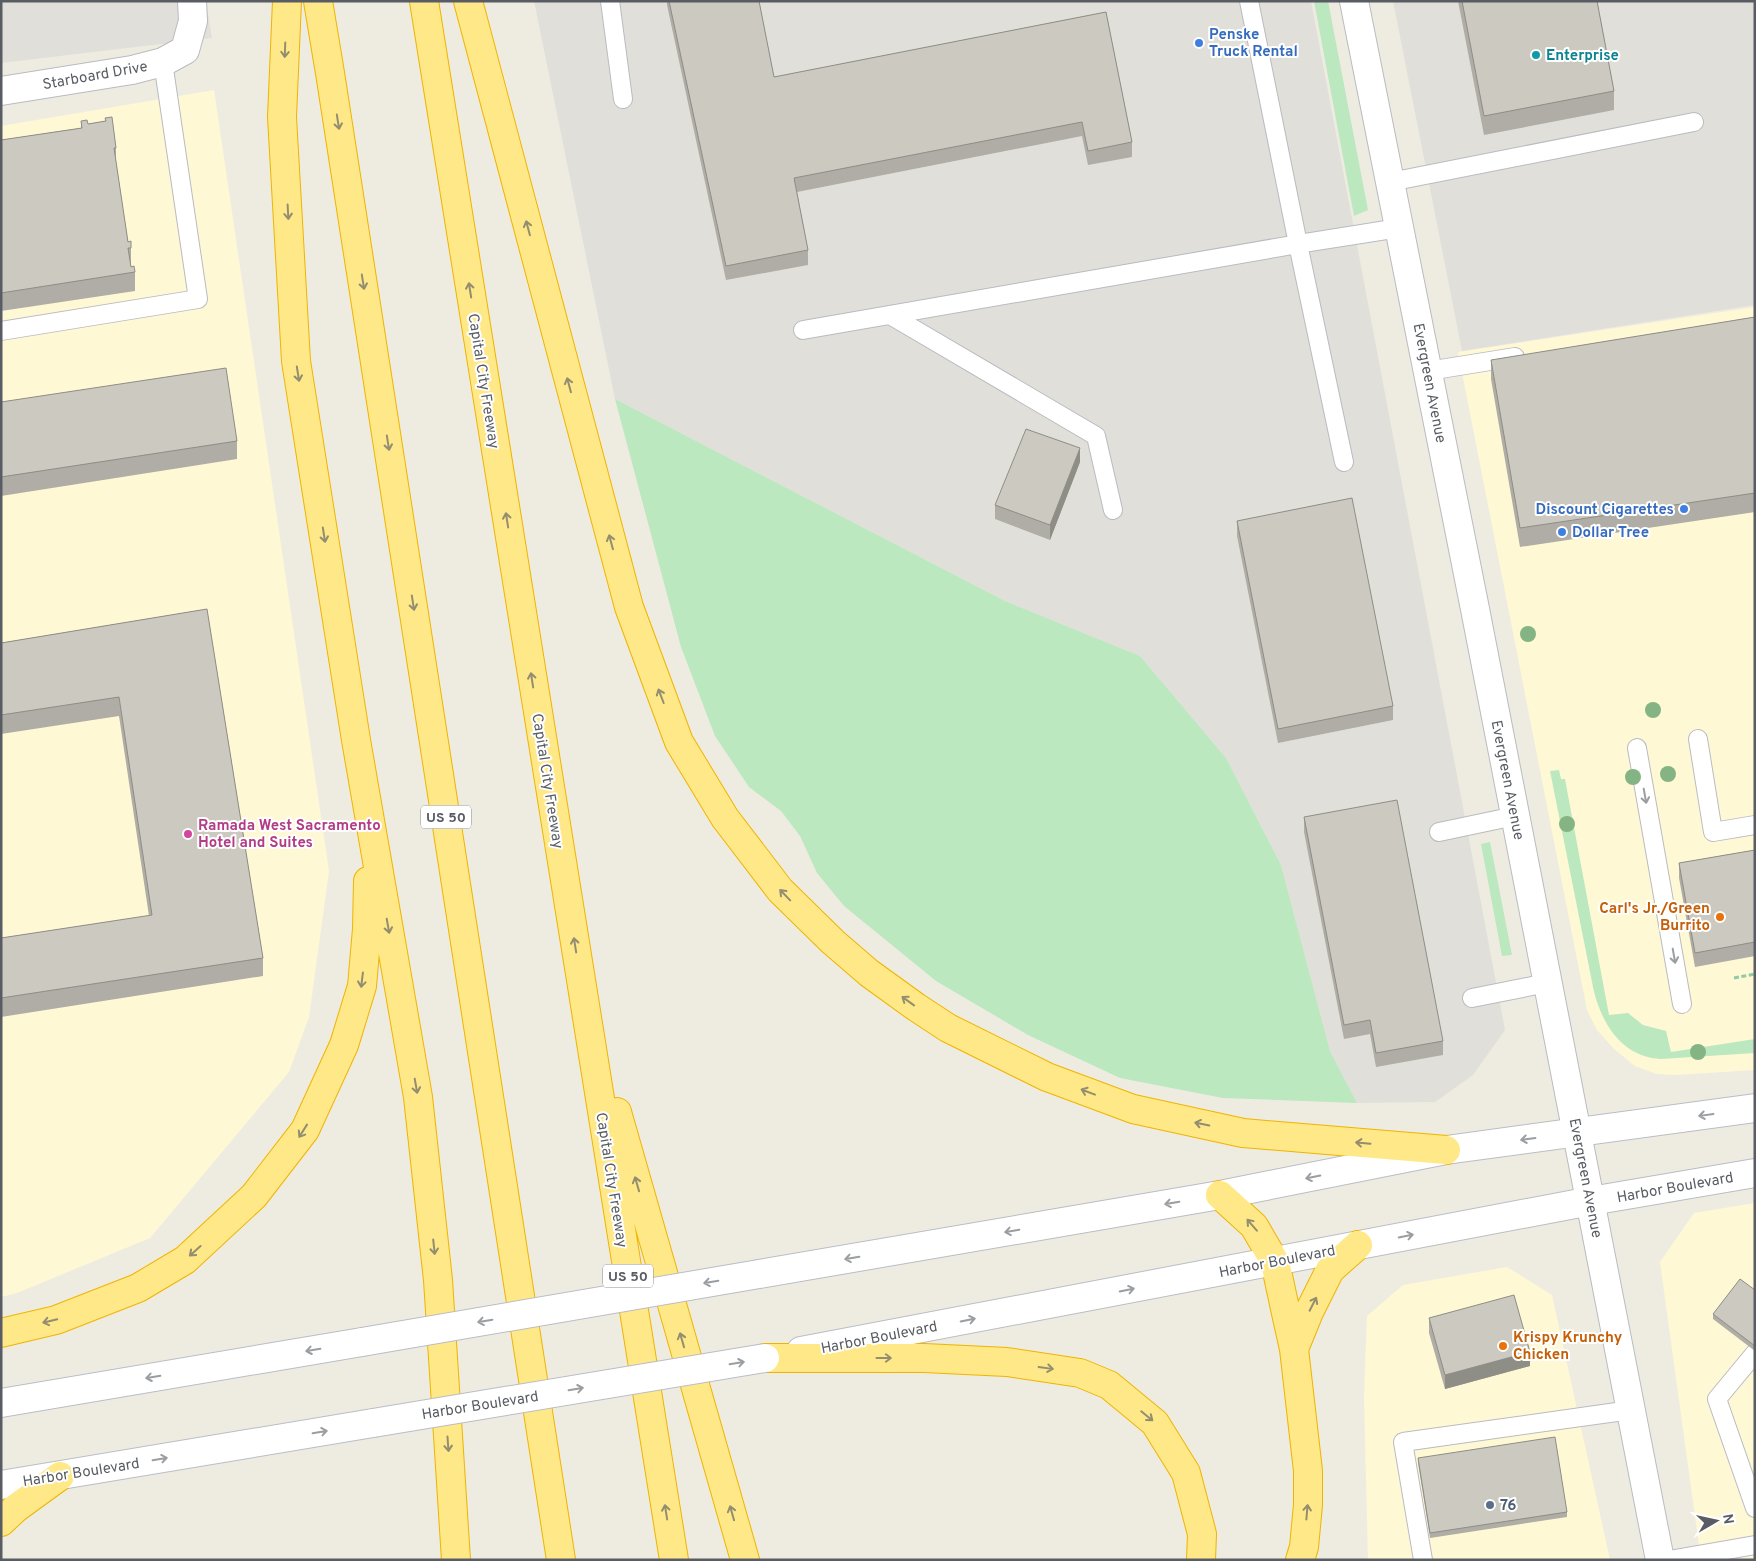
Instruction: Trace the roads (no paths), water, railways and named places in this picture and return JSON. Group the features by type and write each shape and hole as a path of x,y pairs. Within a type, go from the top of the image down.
{"highway":[{"path":"287,1 282,117 296,362 356,740 418,1097 438,1280 456,1560"},
{"name":"US 50","path":"318,1 561,1560"},
{"name":"Capital City Freeway","path":"424,1 674,1560"},
{"path":"468,1 632,616 679,742 725,818 780,890 833,942 869,973 916,1007 948,1028 1047,1077 1133,1109 1243,1133 1446,1150"},
{"path":"1,1333 56,1320 138,1288 185,1260 254,1196 305,1130 344,1045 362,986 367,929 368,868 356,740"},
{"path":"582,993 745,1560"},
{"path":"1220,1195 1254,1226 1275,1262 1294,1349 1308,1471 1308,1505 1304,1547 1300,1560"},
{"path":"1294,1349 1309,1312 1330,1270 1358,1245"},
{"path":"765,1358 924,1358 1007,1362 1080,1373 1109,1385 1155,1423 1186,1473 1202,1534 1201,1560"},
{"path":"1,1522 16,1508 60,1476"}],"main road":[{"path":"174,56 193,21 192,1"},
{"name":"Evergreen Avenue","path":"1354,1 1660,1560"},
{"name":"Starboard Drive","path":"1,90 132,70 174,56"},
{"path":"1,1402 1220,1195 1446,1150 1755,1108"},
{"name":"Harbor Boulevard","path":"1,1485 765,1358 1590,1201 1755,1173"}],"lane":[{"path":"610,1 623,99"},
{"path":"1249,1 1344,462"},
{"path":"1,331 198,299 174,56"},
{"path":"1390,182 1694,122"},
{"path":"803,330 1399,228"},
{"path":"890,315 1096,436 1113,510"},
{"path":"1428,371 1534,354"},
{"path":"1698,739 1713,832 1755,825"},
{"path":"1636,748 1682,1004"},
{"path":"1439,832 1515,816"},
{"path":"1472,998 1547,983"},
{"path":"1755,1354 1717,1399 1755,1508"},
{"path":"1423,1560 1403,1442 1631,1410"},
{"path":"1669,1560 1755,1545"}],"place":[{"name":"Penske Truck Rental","path":"1199,43"},
{"name":"Enterprise","path":"1536,55"},
{"name":"Discount Cigarettes","path":"1684,509"},
{"name":"Dollar Tree","path":"1562,532"},
{"name":"Ramada West Sacramento Hotel and Suites","path":"188,834"},
{"name":"Carl's Jr./Green Burrito","path":"1720,917"},
{"name":"Krispy Krunchy Chicken","path":"1503,1346"},
{"name":"76","path":"1490,1505"}]}
